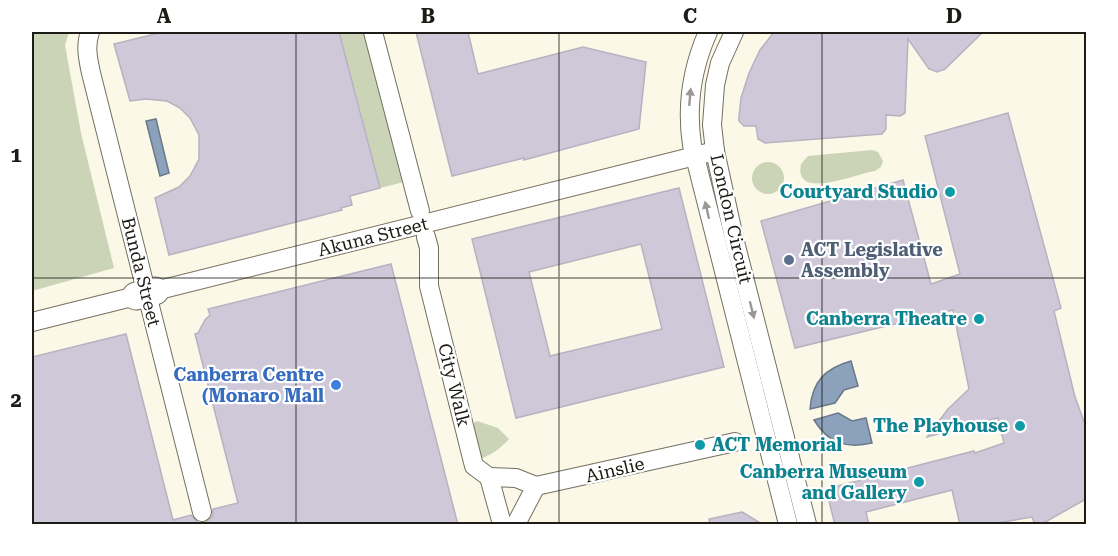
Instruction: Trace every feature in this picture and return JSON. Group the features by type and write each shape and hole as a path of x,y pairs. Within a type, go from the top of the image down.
{"street":[{"name":"Bunda Street","path":"90,32 87,41 87,57 202,512"},
{"path":"373,32 420,211"},
{"name":"London Circuit","path":"708,32 695,65 689,126 694,156 788,525"},
{"name":"London Circuit","path":"734,32 720,63 715,85 712,125 715,151 734,238 807,525"},
{"name":"Akuna Street","path":"32,322 715,151"},
{"name":"City Walk","path":"426,237 429,248 429,286 474,466 489,477 502,525"},
{"path":"754,388 776,406"},
{"name":"Ainslie","path":"536,486 735,442"},
{"path":"775,478 786,446"},
{"path":"489,477 516,478 536,486 516,525"}],"green space":[{"path":"32,32 69,32 65,45 81,133 114,268 32,291"},
{"path":"307,32 364,32 404,182 380,188 354,86 323,94"},
{"path":"872,150 878,152 883,161 881,167 875,171 842,180 816,183 807,181 801,175 801,164 808,156"},
{"path":"768,162 779,167 784,178 779,189 768,194 757,189 752,178 757,167"},
{"path":"477,421 498,428 509,439 494,452 476,460 471,435 474,423"}],"water":[{"path":"156,119 169,173 160,176 146,121"},
{"path":"851,361 858,386 844,390 835,403 810,409 817,383 822,377 834,368"},
{"path":"838,413 852,421 866,418 872,443 854,445 838,442 825,434 814,420"}],"building":[{"path":"163,32 339,32 380,188 350,196 352,205 341,208 342,210 169,255 155,198 179,187 190,176 199,159 199,135 190,118 180,108 167,101 146,99 130,101 114,44"},
{"path":"416,32 468,32 478,74 583,47 646,62 639,129 524,160 524,158 452,176"},
{"path":"774,32 983,32 945,69 937,72 929,69 908,39 905,113 900,116 886,115 886,129 882,134 765,143 758,139 756,126 744,126 739,121 739,116 741,98 749,73 760,50"},
{"path":"1008,113 1061,308 1054,311 1075,397 1086,427 1086,499 1040,525 1035,525 1032,517 986,525 960,525 952,490 866,512 869,525 835,525 826,489 974,451 975,453 1004,443 998,418 927,437 948,409 969,389 953,310 795,348 761,221 903,180 931,284 960,274 925,136"},
{"path":"679,188 724,367 516,418 472,239","holes":["641,244 662,329 550,356 529,272"]},
{"name":"Canberra Centre (Monaro Mall","path":"391,264 458,525 32,525 32,357 126,334 173,520 191,515 198,523 205,523 213,516 213,509 238,503 195,334 210,315 208,309"},
{"path":"742,512 764,525 710,525 709,519"}],"place":[{"name":"Courtyard Studio","path":"950,192"},
{"name":"ACT Legislative Assembly","path":"789,260"},
{"name":"Canberra Theatre","path":"979,319"},
{"name":"Canberra Centre (Monaro Mall","path":"336,385"},
{"name":"The Playhouse","path":"1020,426"},
{"name":"ACT Memorial","path":"700,445"},
{"name":"Canberra Museum and Gallery","path":"919,482"}]}
